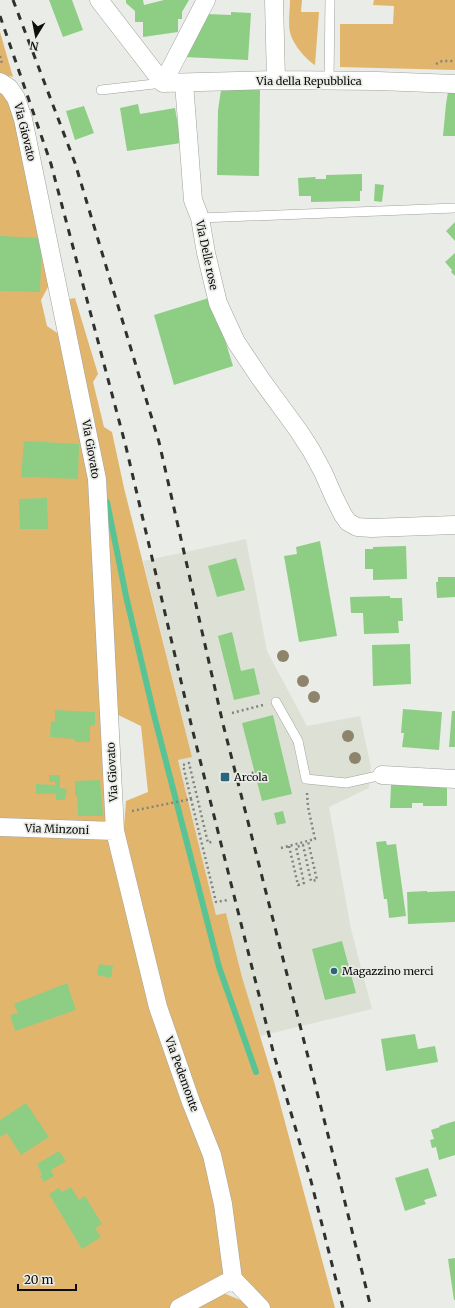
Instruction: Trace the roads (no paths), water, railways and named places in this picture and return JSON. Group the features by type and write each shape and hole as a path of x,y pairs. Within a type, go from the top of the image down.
{"street":[{"path":"99,0 163,83 206,0"},
{"path":"274,0 276,80"},
{"name":"Via della Repubblica","path":"163,83 276,80 455,84"},
{"name":"Via Giovato","path":"0,82 9,88 16,98 23,119 97,479 115,831"},
{"name":"Via Delle rose","path":"184,83 194,200 200,218 206,253 218,303 236,342 298,430 320,467 348,522 357,527 371,528 455,524"},
{"path":"382,775 455,779"},
{"name":"Via Minzoni","path":"0,827 115,831"},
{"name":"Via Pedemonte","path":"115,831 158,1007 191,1102 212,1155 223,1204 233,1279"},
{"path":"179,1308 233,1279 261,1308"}],"lane":[{"path":"329,81 330,0"},
{"path":"101,90 163,83"},
{"path":"200,218 455,208"},
{"path":"276,702 298,741 306,779 346,783 382,775"}],"waterway":[{"path":"107,502 126,596 154,715 219,967 256,1072"}],"railway":[{"path":"13,0 75,163 159,442 223,724 371,1308"},
{"path":"0,16 51,164 126,447 192,728 274,1055 311,1181 343,1308"}],"place":[{"name":"Arcola","path":"225,777"},
{"name":"Magazzino merci","path":"334,971"}]}
